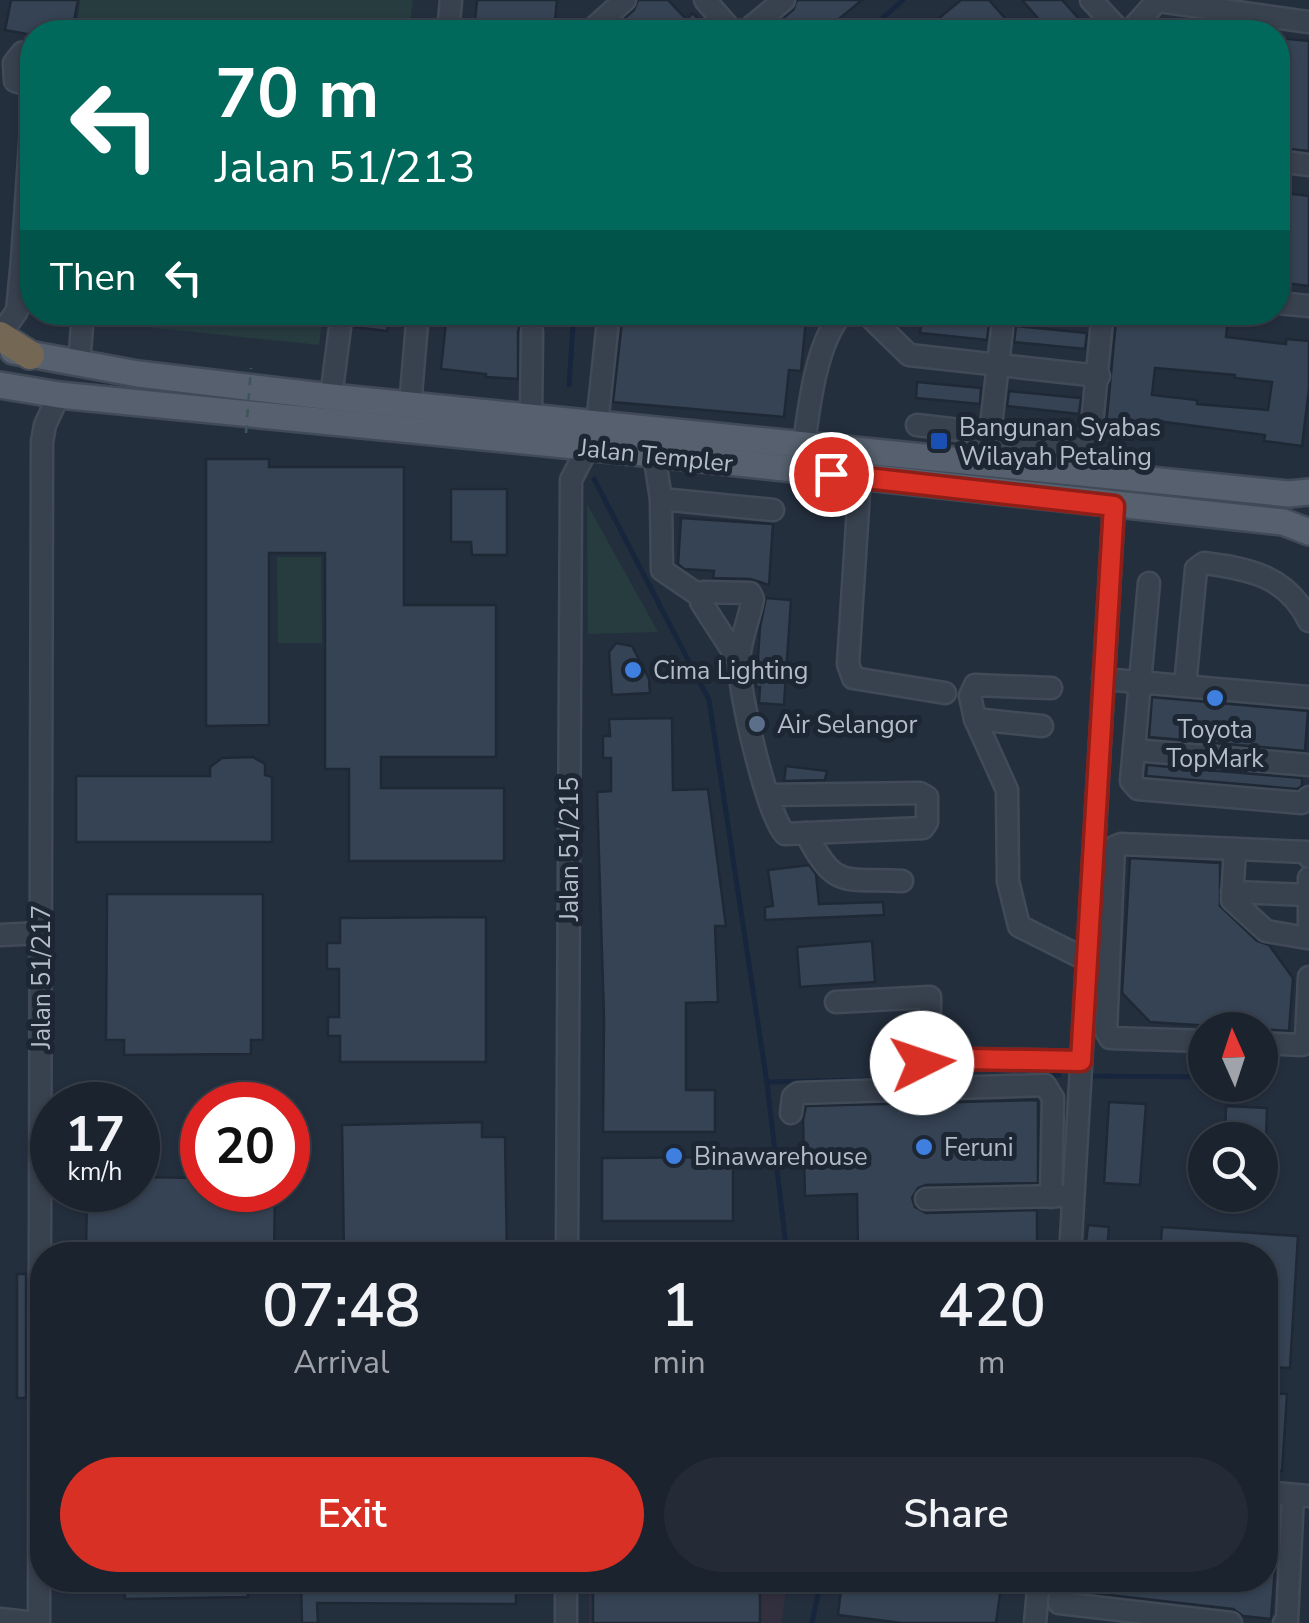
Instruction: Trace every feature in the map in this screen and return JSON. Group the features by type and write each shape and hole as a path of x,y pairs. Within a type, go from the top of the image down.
{"highway":[{"path":"0,335 30,354"}],"main road":[{"name":"Jalan Templer","path":"0,348 79,365 330,397 409,417 530,417 654,454 803,458 860,477 1282,522 1309,532"},
{"name":"Jalan Templer","path":"0,386 59,396 409,417 803,458 1289,494 1309,492"}],"street":[{"path":"603,20 625,0"},
{"path":"705,0 722,20"},
{"path":"760,20 784,0"},
{"path":"1092,0 1110,20"},
{"path":"1140,20 1158,0 1309,22"},
{"path":"20,56 14,63 16,81 20,82"},
{"path":"0,335 18,311 20,300"},
{"path":"79,365 82,325"},
{"path":"330,397 340,325"},
{"path":"409,417 417,325"},
{"name":"Jalan 51/215","path":"568,1242 571,480 592,436 608,325"},
{"path":"803,458 828,325"},
{"path":"878,325 909,355 1099,376"},
{"path":"990,434 1002,325"},
{"path":"918,425 1079,444 1092,434 1102,325"},
{"path":"530,417 532,332"},
{"name":"Jalan 51/217","path":"40,1242 42,442 44,425 59,396"},
{"path":"654,454 661,498 662,570 700,596 739,660"},
{"path":"860,477 848,664 853,678 945,693"},
{"path":"661,498 773,510"},
{"path":"1071,1242 1114,506"},
{"path":"1185,686 1196,569 1204,563 1246,568 1293,593 1309,620"},
{"path":"1149,583 1131,781 1138,789 1302,803 1309,797"},
{"path":"700,596 708,590 750,592 753,599 739,660 746,710 768,795 776,825 785,834 923,828 927,822 927,797 920,793 768,795"},
{"path":"1104,679 1309,697"},
{"path":"1051,688 975,685 970,696 976,719 1008,790 1008,881 1020,926 1087,960"},
{"path":"976,719 1042,726"},
{"path":"1134,750 1309,765"},
{"path":"806,834 822,866 838,878 902,881"},
{"path":"1188,1040 1110,1038 1106,1031 1114,848 1121,844 1306,852 1309,857"},
{"path":"1235,849 1232,900 1266,931 1308,938 1309,878"},
{"path":"1232,892 1308,894"},
{"path":"0,935 41,934"},
{"path":"1278,1044 1302,1045 1306,1038 1309,977"},
{"path":"836,1002 930,997 930,1042 966,1059"},
{"path":"922,1063 966,1059 1081,1061"},
{"path":"953,1088 966,1059"},
{"path":"791,1112 792,1097 798,1093 1045,1086 1053,1098 1051,1197"},
{"path":"1052,1123 1078,1124"},
{"path":"926,1199 1074,1196"},
{"path":"1284,1623 1288,1621 1301,1496"},
{"name":"Jalan 51/217","path":"38,1592 38,1623"},
{"path":"566,1592 566,1623"},
{"path":"1034,1623 1038,1592"},
{"path":"1060,1592 1059,1603 1231,1623"},
{"path":"0,1619 38,1623"}],"path":[{"path":"246,432 251,368"}],"shaded area":[{"path":"589,1592 786,1592 781,1623 589,1623"}],"green space":[{"path":"80,0 413,0 410,20 78,20"},
{"path":"127,325 322,325 319,345"},
{"path":"587,504 658,632 588,634"},
{"path":"277,557 321,557 322,643 278,643"}],"building":[{"path":"11,0 78,0 74,20 20,20 20,33 5,30"},
{"path":"477,0 557,0 555,20 475,20"},
{"path":"638,0 668,0 687,20 623,20"},
{"path":"797,0 862,0 838,20 781,20 793,10"},
{"path":"961,0 989,0 1006,20 937,20"},
{"path":"1022,0 1062,0 1080,20 1040,20"},
{"path":"1290,39 1309,41 1309,151 1290,149"},
{"path":"1290,194 1309,196 1309,286 1290,284"},
{"path":"354,325 388,325 387,331"},
{"path":"446,325 520,325 518,379 441,369"},
{"path":"622,325 805,325 801,371 789,370 784,417 613,402"},
{"path":"921,325 989,325 987,340 920,333"},
{"path":"1116,325 1227,325 1226,337 1286,344 1286,339 1309,341 1309,389 1302,446 1264,441 1265,435 1149,420 1148,431 1106,427","holes":["1155,368 1272,382 1268,410 1197,404 1197,400 1152,395"]},
{"path":"1016,326 1087,333 1085,349 1014,342"},
{"path":"917,382 981,388 980,404 916,398"},
{"path":"1009,391 1081,398 1079,414 1007,406"},
{"path":"206,459 269,459 269,467 404,467 404,605 496,605 496,757 381,757 381,788 504,788 504,861 349,861 349,769 325,769 325,553 269,553 269,725 206,726"},
{"path":"451,489 507,489 507,555 472,555 471,542 451,542"},
{"path":"681,518 773,524 769,585 750,579 713,578 714,571 684,569 678,564"},
{"path":"766,598 791,600 784,705 759,703 760,687 756,687"},
{"path":"616,643 632,646 649,679 650,693 612,695 609,652"},
{"path":"1152,697 1308,711 1305,751 1149,737"},
{"path":"672,718 673,790 708,789 726,926 715,926 718,1002 686,1003 686,1090 715,1090 715,1132 603,1132 604,1018 597,792 611,791 611,758 603,758 603,736 610,736 609,719"},
{"path":"253,757 265,764 265,775 272,777 272,842 76,842 76,776 210,776 210,767 222,758"},
{"path":"1147,765 1302,778 1302,786 1297,789 1146,776"},
{"path":"786,766 827,771 825,780 784,781"},
{"path":"1130,858 1220,863 1220,906 1257,941 1269,945 1293,978 1289,1031 1278,1030 1278,1012 1188,1012 1188,1024 1150,1022 1122,993"},
{"path":"809,865 816,874 819,904 883,902 884,915 765,920 765,907 773,906 768,870"},
{"path":"107,894 263,894 263,1040 251,1040 251,1054 124,1055 124,1040 106,1040"},
{"path":"486,917 486,1062 340,1062 340,1036 328,1036 328,1017 339,1017 339,969 327,969 327,943 340,943 340,918"},
{"path":"872,941 875,982 800,987 797,947"},
{"path":"910,1045 910,1071 873,1072 872,1046"},
{"name":"Feruni","path":"1038,1100 1038,1183 926,1185 918,1188 912,1198 915,1207 926,1213 1037,1210 1037,1242 858,1242 857,1194 805,1196 806,1106"},
{"path":"1109,1102 1146,1104 1140,1185 1104,1183"},
{"path":"1226,1106 1267,1108 1267,1122 1226,1122"},
{"path":"482,1122 482,1137 505,1137 507,1242 344,1242 342,1125"},
{"path":"733,1157 733,1221 602,1221 602,1158"},
{"path":"160,1177 180,1178 180,1212 275,1212 274,1242 86,1242 87,1212 160,1212"},
{"path":"1088,1225 1109,1227 1108,1242 1086,1242"},
{"path":"1162,1227 1298,1236 1290,1368 1278,1367 1278,1242 1161,1242"},
{"path":"17,1274 26,1274 26,1398 17,1398"},
{"path":"1278,1394 1287,1394 1282,1471 1278,1471"},
{"path":"125,1592 248,1592 248,1597 125,1599"},
{"path":"301,1592 516,1592 516,1604 317,1603 318,1623 302,1623"},
{"path":"593,1592 760,1592 760,1623 593,1623"},
{"path":"841,1592 1000,1592 996,1623 902,1623 838,1615"},
{"path":"1083,1592 1273,1592 1271,1619 1243,1616 1233,1609"}],"waterway":[{"path":"880,20 903,0"},
{"path":"569,385 573,325"},
{"path":"594,479 709,700 767,1083 785,1242"},
{"path":"1042,1076 1059,1075"},
{"path":"1088,1076 1188,1077"},
{"path":"767,1082 916,1079"},
{"path":"812,1623 818,1592"}],"place":[{"name":"Bangunan Syabas Wilayah Petaling","path":"939,441"},
{"name":"Cima Lighting","path":"633,670"},
{"name":"Toyota TopMark","path":"1215,698"},
{"name":"Air Selangor","path":"757,724"},
{"name":"Feruni","path":"924,1147"},
{"name":"Binawarehouse","path":"674,1156"}],"route":[{"path":"831,474 1114,506 1081,1061 966,1059 922,1063"}]}
